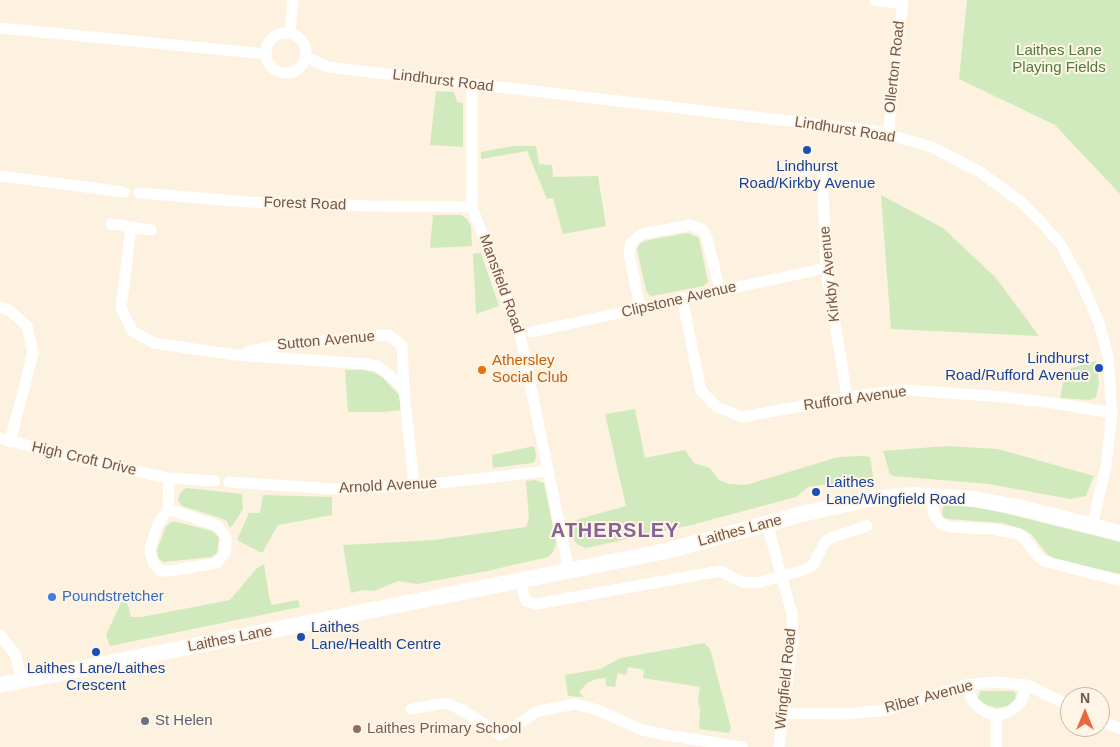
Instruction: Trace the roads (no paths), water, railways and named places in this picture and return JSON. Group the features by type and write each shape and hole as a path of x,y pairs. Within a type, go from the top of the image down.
{"main road":[{"name":"Laithes Lane","path":"0,685 666,551 806,513 870,499 933,495 990,501 1120,533"}],"street":[{"path":"290,33 293,0"},
{"path":"875,0 902,2"},
{"name":"Ollerton Road","path":"888,135 902,2"},
{"path":"0,28 266,54"},
{"path":"290,33 296,35 303,42 306,49 306,57 303,63 292,72 284,73 272,67 266,54 267,47 272,38 278,34 290,33"},
{"name":"Lindhurst Road","path":"306,57 328,67 875,131 932,147 980,172 1021,202 1061,245 1082,284 1098,323 1108,358 1112,413 1106,466 1092,526"},
{"name":"Mansfield Road","path":"472,84 472,207 520,335 569,571"},
{"name":"Kirkby Avenue","path":"803,170 822,168 826,268 847,397"},
{"path":"0,176 124,192"},
{"name":"Forest Road","path":"139,193 249,202 472,207"},
{"path":"111,224 151,230"},
{"path":"640,308 629,253 631,243 642,234 690,225 702,229 707,238 720,290"},
{"name":"Sutton Avenue","path":"131,227 121,308 132,330 154,343 235,355 377,366 404,389"},
{"name":"Clipstone Avenue","path":"532,332 826,268"},
{"name":"Rufford Avenue","path":"682,298 701,391 717,407 742,418 847,397 906,390 1032,400 1112,413"},
{"path":"0,307 8,310 27,326 34,353 5,440"},
{"name":"Sutton Avenue","path":"235,355 273,346 388,335 402,345 404,389 414,486"},
{"name":"High Croft Drive","path":"5,440 83,460 169,478 215,481"},
{"name":"Arnold Avenue","path":"229,482 336,489 414,486 547,471"},
{"path":"168,509 218,526 226,538 225,552 217,563 170,571 161,571 153,564 150,549 158,524 168,509 169,478"},
{"path":"933,495 934,512 942,525 991,529 1018,534 1023,537 1044,561 1120,581"},
{"name":"Wingfield Road","path":"767,524 792,614 793,638 779,747"},
{"path":"519,580 526,601 530,604 720,571 748,583 804,570 813,565 825,542 830,538 867,526"},
{"path":"0,635 16,654 22,681"},
{"name":"Riber Avenue","path":"784,713 844,714 888,710 965,685 996,682 1027,685 1060,701"},
{"path":"965,685 974,702 984,711 996,716 1008,712 1021,702 1027,685"},
{"path":"411,709 446,703 477,719 501,735 538,711 575,704 598,710 642,730 742,747"},
{"path":"996,716 996,747"},
{"path":"663,747 666,735"}],"place":[{"name":"Lindhurst Road/Kirkby Avenue","path":"807,150"},
{"name":"Lindhurst Road/Rufford Avenue","path":"1099,368"},
{"name":"Athersley Social Club","path":"482,370"},
{"name":"Laithes Lane/Wingfield Road","path":"816,492"},
{"name":"Poundstretcher","path":"52,597"},
{"name":"Laithes Lane/Health Centre","path":"301,637"},
{"name":"Laithes Lane/Laithes Crescent","path":"96,652"},
{"name":"St Helen","path":"145,721"},
{"name":"Laithes Primary School","path":"357,729"}],"district":[{"name":"ATHERSLEY","path":"615,531"}],"park label":[{"name":"Laithes Lane Playing Fields","path":"1059,60"}]}
